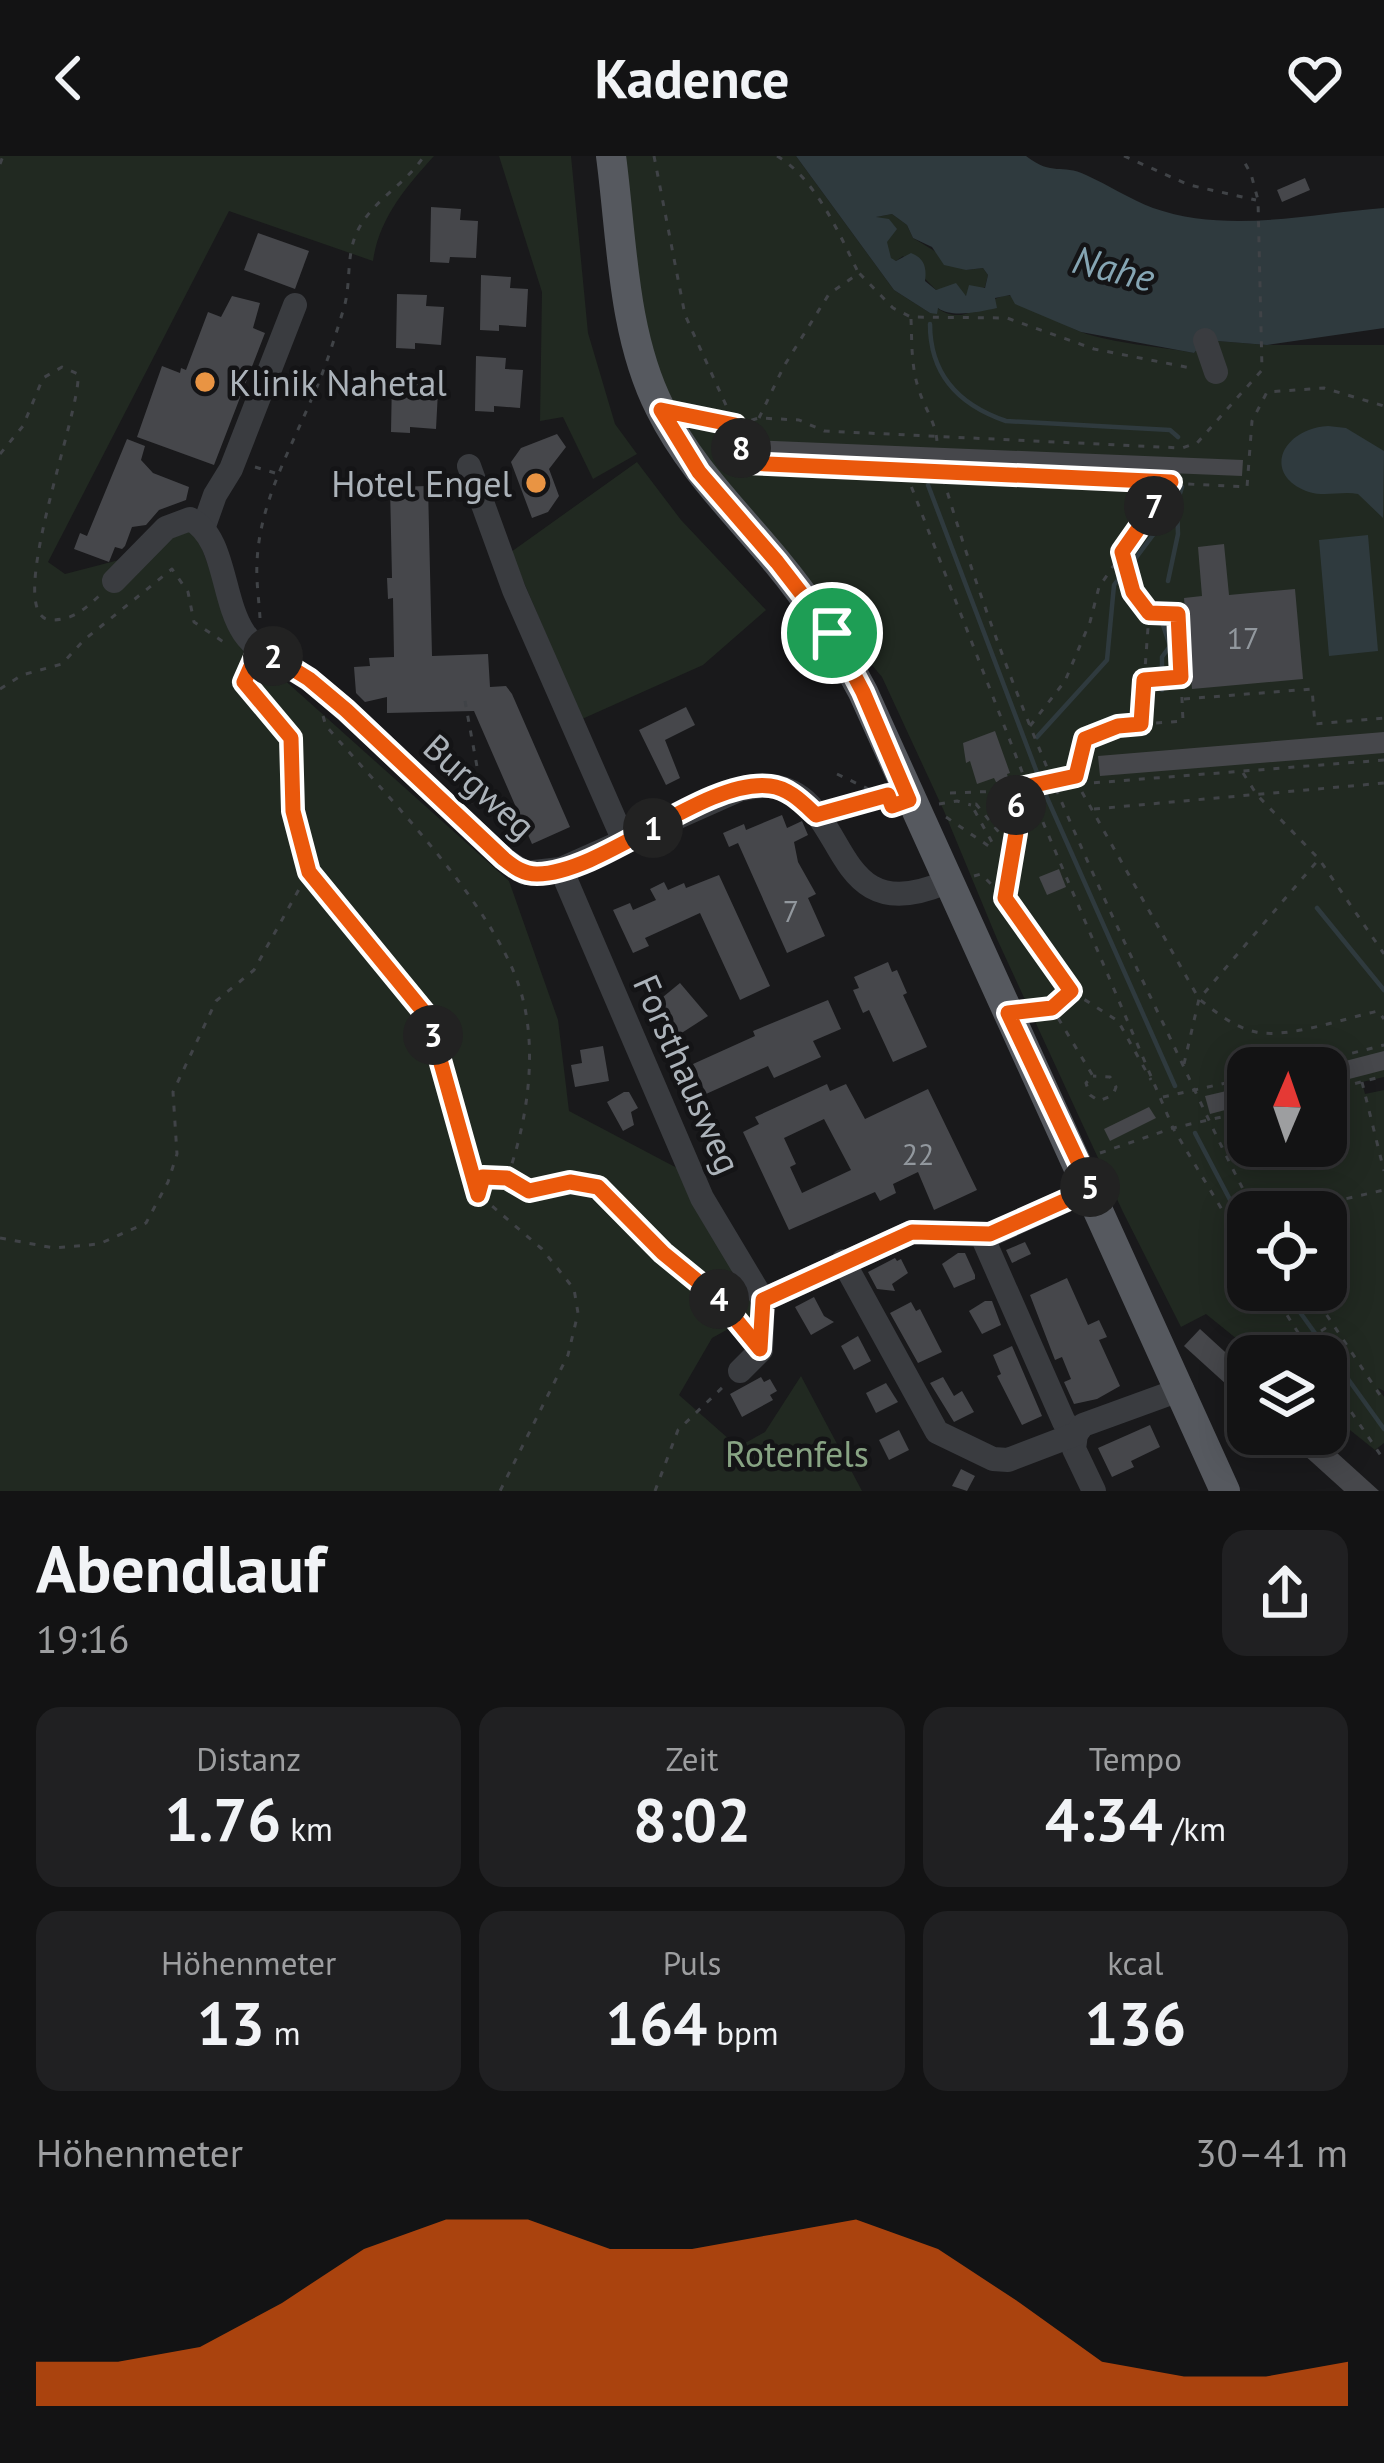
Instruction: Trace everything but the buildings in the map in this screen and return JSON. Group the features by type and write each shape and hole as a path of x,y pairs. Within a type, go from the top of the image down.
{"main road":[{"path":"610,156 634,328 643,367 661,410 699,472 832,633 863,692 894,798 946,882 1091,1189 1225,1491"}],"street":[{"path":"114,581 166,528 190,519 204,526 295,305"},
{"path":"1205,340 1216,372"},
{"path":"469,466 514,590 624,841"},
{"name":"Burgweg","path":"204,526 212,537 223,585 249,657 309,679 517,869 535,874 560,869 741,788 772,785 797,796 816,815 858,878 884,893 916,895 946,882"},
{"name":"Forsthausweg","path":"560,869 702,1198 763,1300"},
{"path":"740,1371 760,1349 763,1300 912,1232 982,1236 1091,1189"},
{"path":"982,1236 1064,1422 1076,1434"},
{"path":"843,1261 938,1432 993,1459 1008,1460 1076,1434"},
{"path":"1094,1491 1074,1449 1083,1425 1182,1389"}],"path":[{"path":"0,164 3,156"},
{"path":"424,156 414,172 391,187 388,198 372,209 357,231 350,253 347,299 330,353 277,473 257,560 244,682 291,738 293,811 309,872 428,1017 478,1195 542,1249 574,1289 578,1313 568,1355 500,1491"},
{"path":"654,156 685,315 735,425 745,463 1247,487 1252,421 1257,404 1268,392 1324,388 1384,406"},
{"path":"777,156 794,166 859,273 893,308 911,317 1007,318 1094,350 1216,372"},
{"path":"1124,156 1189,185 1258,200"},
{"path":"661,410 735,425 759,418 799,420 824,431 1182,448 1197,443 1262,370 1258,200 1241,156"},
{"path":"759,418 768,394 829,294 859,273"},
{"path":"911,317 912,361 919,392 938,435 938,448"},
{"path":"0,454 23,425 43,378 62,367 78,374 80,385 60,428"},
{"path":"1178,457 1182,448"},
{"path":"234,460 277,473"},
{"path":"939,464 1047,782 1244,1191"},
{"path":"905,471 1028,787 1173,1128 1227,1218"},
{"path":"1028,728 1066,681 1099,587 1173,473"},
{"path":"1122,552 1133,592 1149,613 1141,724"},
{"path":"0,689 22,675 62,664 84,640 172,569 188,592 194,622 226,644"},
{"path":"28,615 62,620 81,613 114,581"},
{"path":"1149,613 1178,614 1183,721 1118,726 1085,739 1076,776 1198,999 1218,1015 1256,1033 1378,1011 1384,1019"},
{"path":"1144,680 1190,676"},
{"path":"309,679 326,726 488,922 519,985 530,1030 526,1092 507,1178"},
{"path":"1182,700 1312,689 1315,724 1384,718"},
{"path":"460,819 480,783 465,701"},
{"path":"1078,784 1384,760"},
{"path":"1242,771 1257,794 1319,859 1384,954"},
{"path":"837,774 894,798"},
{"path":"950,793 1003,791 1076,776"},
{"path":"1092,809 1384,783"},
{"path":"1005,898 1016,833 1016,789"},
{"path":"972,806 993,844 990,847 934,805 976,804 1006,842 1003,791"},
{"path":"816,815 894,798"},
{"path":"1184,1066 1198,999 1319,859"},
{"path":"0,1238 54,1248 100,1244 146,1223 177,1154 173,1092 216,1000 254,970 309,872"},
{"path":"946,882 981,874 1005,898 1071,991 1118,1022 1161,1097"},
{"path":"1008,1013 1052,1008 1071,991"},
{"path":"1052,1008 1093,1076"},
{"path":"1347,1054 1384,1045"},
{"path":"1093,1076 1110,1077 1116,1087 1113,1095 1099,1101 1090,1095 1086,1083 1093,1076"},
{"path":"1347,1086 1384,1076"},
{"path":"1362,1082 1384,1171"},
{"path":"1161,1097 1227,1083"},
{"path":"1104,1152 1173,1128 1227,1116"},
{"path":"478,1195 483,1177 507,1178 529,1191 570,1182 598,1187 663,1253 718,1298 760,1349"},
{"path":"1347,1198 1384,1190"},
{"path":"1325,1311 1384,1401"},
{"path":"1321,1331 1333,1323"},
{"path":"655,1491 678,1430 740,1371"},
{"path":"1347,1406 1384,1460"}],"green space":[{"name":"Rotenfels","path":"0,156 434,156 388,217 373,261 229,211 48,562 65,574 119,560 189,528 200,543 233,634 509,881 558,1020 569,1111 677,1168 750,1293 750,1317 712,1338 679,1395 738,1447 765,1432 801,1376 862,1491 0,1491"},
{"path":"499,156 571,156 588,333 615,424 637,454 593,479 563,417 540,421 542,292"},
{"path":"616,156 796,156 894,290 930,313 937,308 960,315 1013,296 1081,332 1194,353 1205,340 1384,345 1384,1077 1362,1082 1365,1094 1384,1090 1384,1391 1378,1388 1384,1397 1384,1443 1375,1450 1347,1428 1347,1335 1232,1335 1206,1314 1181,1327 997,939 882,677 707,468 649,365"},
{"path":"892,214 907,225 913,238 966,270 983,268 988,275 985,287 967,296 946,288 936,290 903,256 891,259 876,217"},
{"path":"637,462 681,520 766,610 703,665 582,719 511,552"}],"water":[{"name":"Nahe","path":"796,156 1026,156 1043,166 1086,175 1153,208 1210,220 1268,220 1384,208 1384,328 1267,345 1205,340 1194,353 1081,332 1015,304 1010,295 995,298 997,308 958,313 938,308 937,314 894,290","holes":["892,214 907,225 913,238 932,247 944,265 983,268 988,275 985,288 969,285 966,296 956,283 936,290 925,281 919,258 911,253 896,261 891,258 887,242 897,229 889,219 876,217"]},
{"path":"1328,426 1346,428 1384,451 1383,518 1358,494 1309,492 1285,475 1283,454 1289,444 1298,435"},
{"path":"1368,535 1378,651 1329,656 1319,540"}],"waterway":[{"path":"930,324 935,358 950,386 989,414 1006,421 1170,430 1178,437"},
{"path":"928,485 1044,791 1175,1086"},
{"path":"1129,567 1177,503 1182,487"},
{"path":"1168,581 1178,534 1177,504"},
{"path":"1037,737 1107,660 1114,585 1123,573"},
{"path":"1162,690 1162,657 1170,646 1163,625"},
{"path":"1317,908 1384,990"},
{"path":"1195,1133 1227,1194"},
{"path":"1299,1311 1384,1429"}],"place":[{"name":"Klinik Nahetal","path":"205,382"},
{"name":"Hotel Engel","path":"536,483"}],"route":[{"path":"661,410 735,425 745,463 1171,482 1122,552 1133,592 1149,613 1178,614 1181,677 1144,680 1141,724 1118,726 1085,739 1076,776 1016,789 1016,833 1005,898 1071,991 1052,1008 1008,1013 1091,1189 990,1234 912,1232 843,1261 763,1300 760,1349 718,1298 663,1253 598,1187 570,1182 529,1191 507,1178 483,1177 478,1195 428,1017 309,872 293,811 291,738 244,682 259,648 309,679 504,859 535,874 587,859 741,788 772,785 797,796 816,815 888,795 892,806 909,800 832,633 699,472 661,410"}]}
